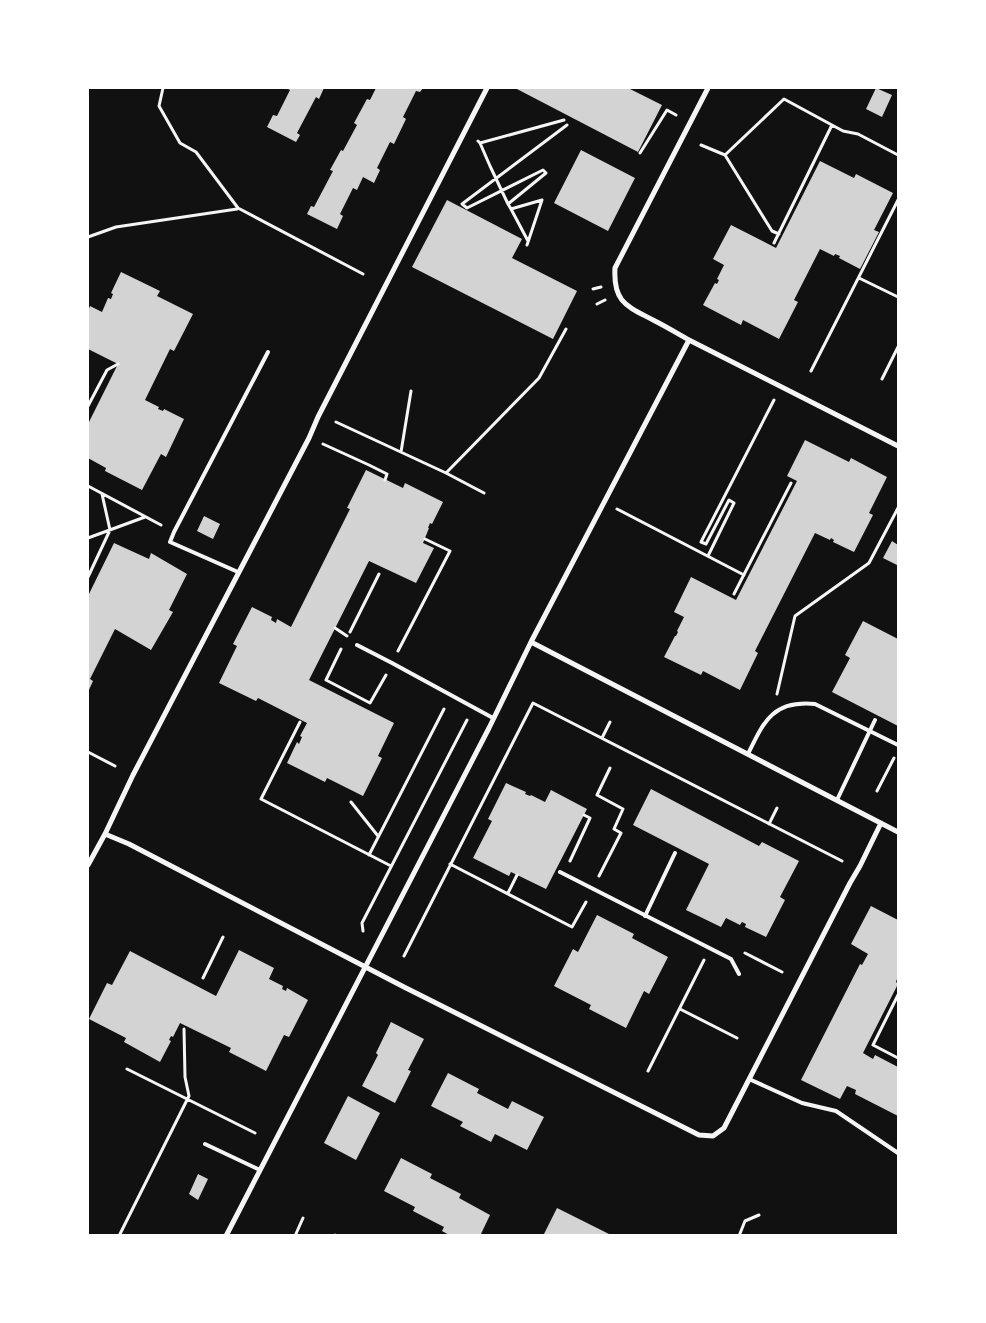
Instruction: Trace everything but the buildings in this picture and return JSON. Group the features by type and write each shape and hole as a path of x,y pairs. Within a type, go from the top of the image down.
{"street":[{"path":"88,865 309,438 487,88"},
{"path":"708,88 616,268 615,280 617,292 621,300 628,307 689,340 898,446"},
{"path":"226,1236 494,718 531,642 689,340"},
{"path":"531,642 898,832"},
{"path":"105,834 129,844 404,987 699,1135 713,1136 724,1128 881,823"}],"lane":[{"path":"238,572 170,542 268,352"},
{"path":"357,645 494,718"},
{"path":"748,754 765,721 775,711 802,703 815,704 898,745"},
{"path":"836,800 875,720"},
{"path":"645,916 675,853"},
{"path":"560,872 731,959 739,974"},
{"path":"749,1079 802,1103 836,1111 898,1153"},
{"path":"205,1144 260,1170"}],"path":[{"path":"162,88 159,106 180,143 196,152 238,208 363,274"},
{"path":"725,155 784,99 843,131 858,134 898,155"},
{"path":"640,153 667,110 678,116"},
{"path":"480,143 564,120"},
{"path":"508,204 546,173 543,170 467,208 462,204 566,125"},
{"path":"774,243 832,125"},
{"path":"475,140 480,143 496,179 528,244 542,200 511,209"},
{"path":"701,145 725,155 772,230 779,234"},
{"path":"811,371 898,200"},
{"path":"88,237 116,227 238,208"},
{"path":"859,278 898,298"},
{"path":"593,289 601,287"},
{"path":"597,304 605,300"},
{"path":"446,473 539,378 566,329"},
{"path":"882,379 898,347"},
{"path":"88,406 107,370 118,364"},
{"path":"401,452 411,391"},
{"path":"697,550 775,399"},
{"path":"336,422 446,473 484,493"},
{"path":"320,443 387,474 385,480"},
{"path":"734,594 791,483"},
{"path":"88,486 174,532"},
{"path":"88,577 110,530 101,493"},
{"path":"701,542 706,544 729,500 734,503 708,556"},
{"path":"614,508 744,575"},
{"path":"776,697 795,616 869,563 898,508"},
{"path":"88,538 146,517"},
{"path":"386,674 450,551 425,539"},
{"path":"404,956 533,703 842,861"},
{"path":"369,855 446,705"},
{"path":"363,931 362,923 473,707"},
{"path":"300,722 261,799 391,866"},
{"path":"602,738 610,722"},
{"path":"88,752 115,766"},
{"path":"877,791 894,757"},
{"path":"450,864 572,927 621,833 614,829 623,809 597,795 610,768"},
{"path":"351,802 378,836"},
{"path":"769,824 778,808"},
{"path":"508,893 517,875"},
{"path":"203,978 223,937"},
{"path":"648,1071 710,949"},
{"path":"898,995 873,1045 898,1058"},
{"path":"680,1008 737,1038"},
{"path":"119,1236 189,1096 185,1076 184,1029"},
{"path":"127,1069 255,1133"},
{"path":"739,1236 745,1221 759,1214"},
{"path":"295,1236 303,1218"}]}
